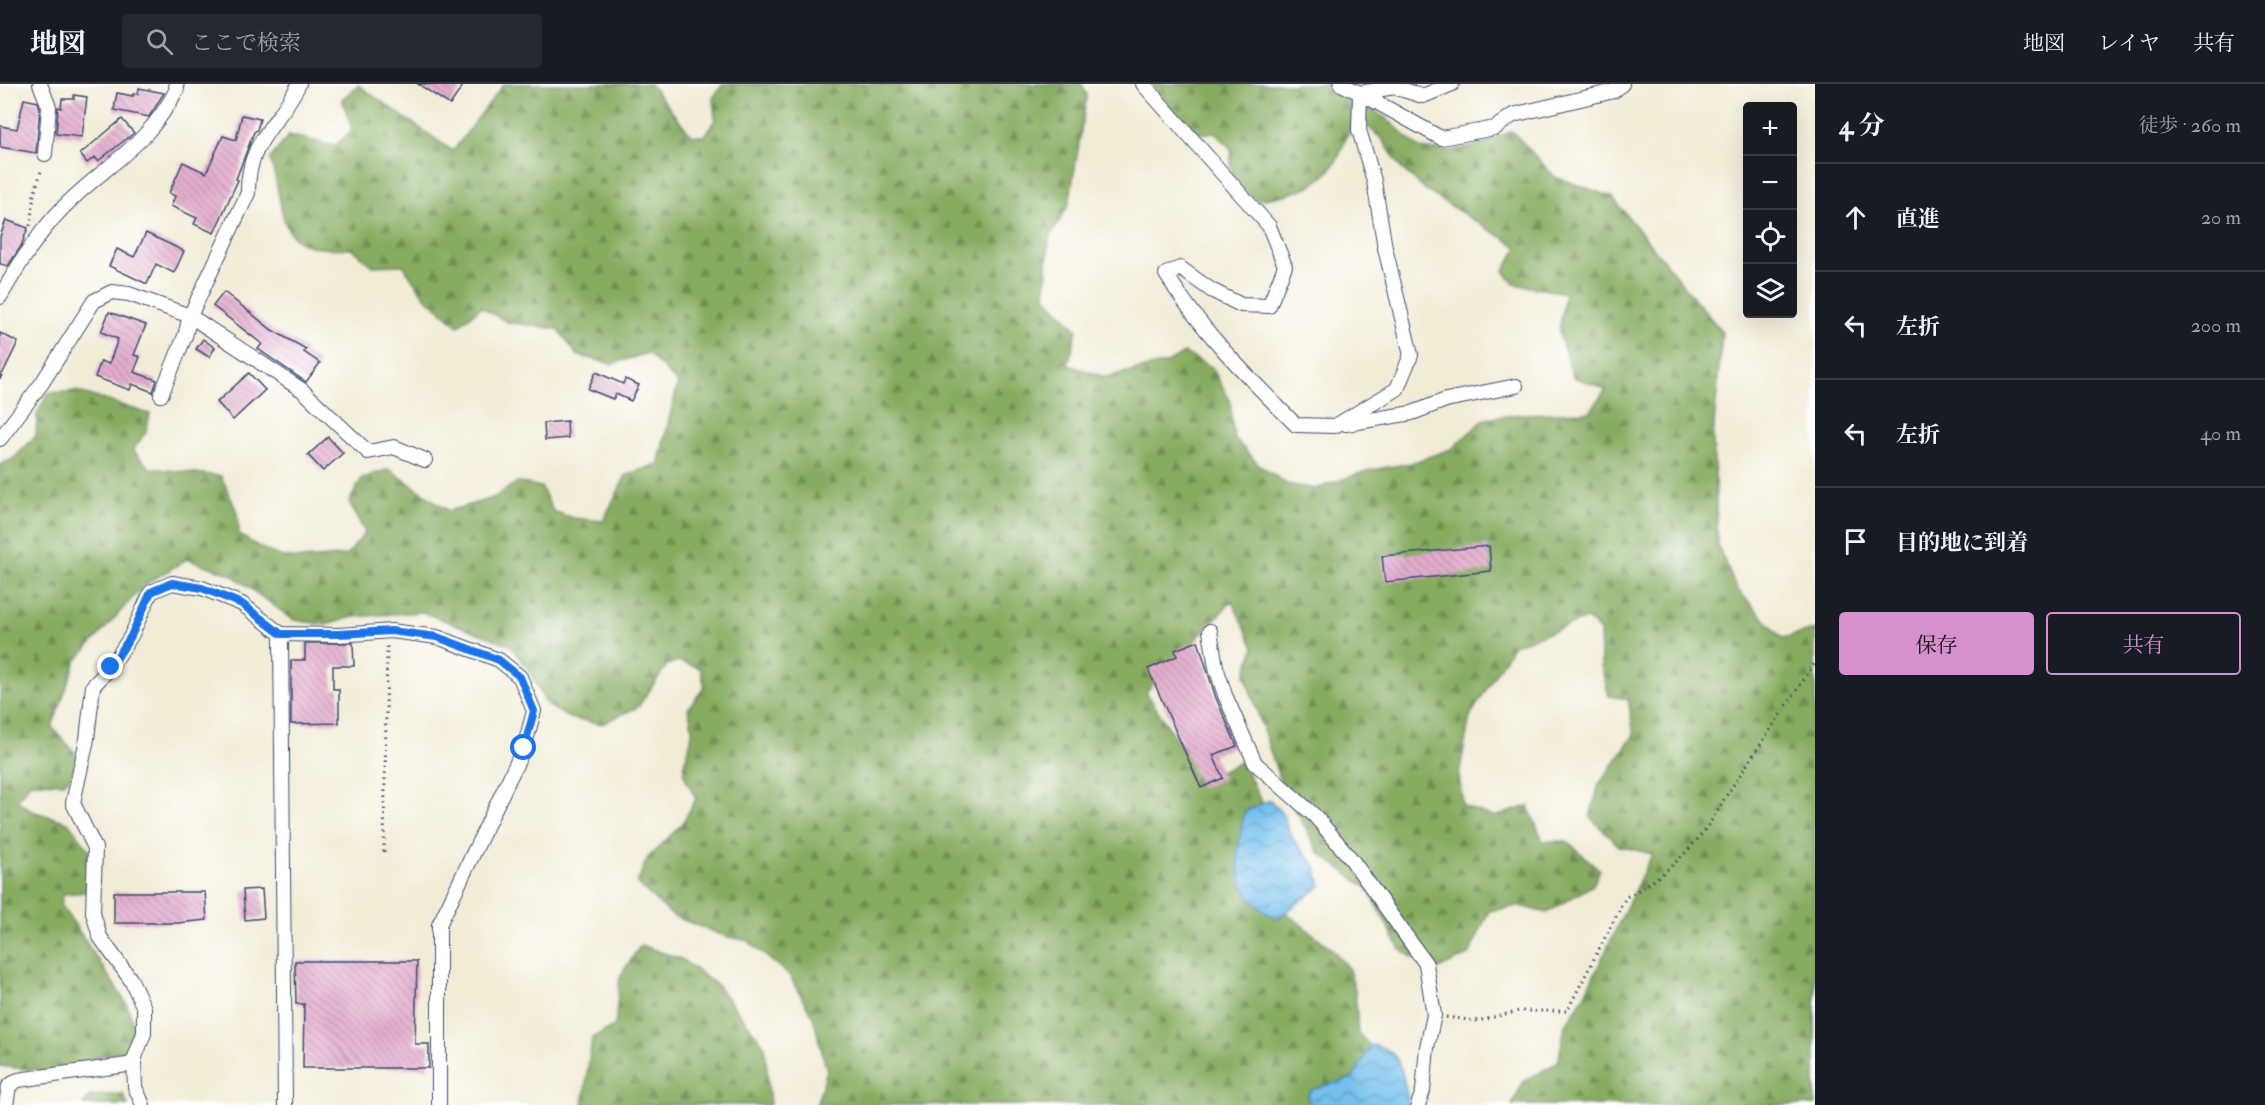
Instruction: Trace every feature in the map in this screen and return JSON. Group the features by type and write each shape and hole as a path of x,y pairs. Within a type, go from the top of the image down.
{"street":[{"path":"40,84 49,107 45,154"},
{"path":"0,297 32,244 72,199 144,138 162,116 177,89 176,84"},
{"path":"161,395 185,336 190,315 248,193 248,172 257,145 290,101 299,84"},
{"path":"1143,84 1269,226 1285,266 1269,306 1241,305 1211,290 1180,268 1166,274 1185,305 1221,347 1296,425 1335,426 1412,413 1446,400 1516,386"},
{"path":"1341,84 1441,138 1495,128 1513,115 1614,91 1622,84"},
{"path":"1360,93 1394,87 1423,96 1452,84"},
{"path":"1335,426 1397,389 1411,355 1385,248 1374,181 1359,130 1360,93"},
{"path":"0,439 42,383 94,301 112,292 129,294 190,315 302,390 368,452 394,447 425,460"},
{"path":"143,1105 135,1087 134,1064 144,1033 144,1008 131,980 100,937 93,913 95,848 73,803 87,739 93,687 111,667 131,636 151,592 172,583 202,588 242,604 281,634 388,631 437,637 499,660 520,677 534,711 524,748 439,925 439,1105"},
{"path":"1210,631 1216,667 1225,695 1255,763 1315,816 1352,860 1426,964 1434,1015 1427,1047 1423,1091 1418,1105"},
{"path":"281,634 285,1105"},
{"path":"6,1105 9,1086 18,1080 134,1064"}],"path":[{"path":"32,244 28,237 34,195 45,154"},
{"path":"384,852 388,631"},
{"path":"1434,1015 1478,1021 1519,1011 1567,1011 1626,897 1684,854 1714,818 1724,799 1815,663"}],"green space":[{"path":"504,84 650,84 691,135 705,136 715,120 713,98 723,84 1082,84 1087,95 1069,204 1049,239 1045,296 1077,330 1068,365 1105,377 1167,363 1184,353 1212,367 1230,401 1234,438 1258,464 1287,484 1316,489 1366,471 1411,463 1451,449 1485,419 1520,414 1590,412 1606,389 1573,377 1559,333 1565,293 1514,284 1504,271 1518,247 1426,191 1401,168 1383,140 1358,118 1335,163 1320,179 1301,190 1258,200 1235,180 1231,168 1232,150 1215,132 1192,135 1150,84 1344,84 1362,104 1386,118 1419,148 1449,151 1476,146 1512,131 1555,177 1612,197 1722,332 1713,438 1718,546 1737,589 1782,638 1815,630 1815,1105 1512,1105 1523,1082 1558,1062 1565,1026 1583,998 1652,854 1619,846 1590,817 1599,784 1634,735 1628,699 1609,696 1601,667 1600,631 1587,619 1513,645 1470,716 1459,775 1463,806 1494,817 1528,806 1543,841 1567,841 1600,870 1593,885 1547,913 1519,906 1489,911 1469,955 1432,972 1399,948 1368,889 1319,853 1285,796 1245,675 1254,648 1232,601 1146,692 1203,781 1242,761 1264,807 1268,898 1332,949 1348,967 1355,990 1358,1033 1381,1058 1333,1105 816,1105 827,1071 813,1017 789,975 746,940 727,937 673,916 637,883 647,859 682,824 696,798 685,778 684,766 692,734 688,709 705,686 700,668 678,661 667,665 638,707 602,724 569,718 547,705 529,671 510,645 422,612 353,617 326,625 294,620 230,574 187,559 144,585 76,661 52,727 77,755 73,775 64,783 31,782 17,800 32,811 68,822 90,851 87,892 63,894 61,904 127,1004 135,1030 124,1050 95,1058 66,1074 0,1066 0,465 14,458 36,436 37,414 48,393 76,391 150,414 146,432 133,450 150,468 221,476 237,512 239,534 267,551 291,558 347,555 365,533 349,502 362,478 389,469 449,511 493,498 517,482 541,487 553,511 573,518 603,521 626,475 658,464 678,383 648,353 612,364 577,355 558,329 507,322 481,307 458,326 425,297 403,265 373,266 351,248 325,249 307,245 295,238 287,228 270,159 289,135 335,146 352,130 342,99 358,85 453,151"},
{"path":"641,945 681,959 717,985 765,1046 770,1105 583,1105 592,1038 615,1025 620,976"},
{"path":"123,1094 128,1105 83,1105 90,1096"}],"water":[{"path":"1270,800 1283,815 1292,838 1316,867 1321,886 1276,919 1252,901 1244,888 1238,867 1238,845 1245,811"},
{"path":"1371,1045 1390,1052 1396,1058 1403,1075 1409,1105 1311,1105 1307,1096 1313,1089 1353,1078"}],"building":[{"path":"418,84 464,84 450,105"},
{"path":"139,88 164,93 149,117 114,110 117,93 133,96 133,94 138,94"},
{"path":"74,95 87,97 82,137 56,134 58,107 61,108 62,99 74,99"},
{"path":"24,99 38,102 40,108 36,153 0,147 0,126 17,129"},
{"path":"242,115 260,119 236,179 238,180 214,233 194,224 197,218 171,206 175,196 169,193 183,162 206,173 223,136 236,140"},
{"path":"122,119 134,133 98,161 95,157 87,163 80,154"},
{"path":"6,220 28,228 21,246 8,266 0,264 0,237"},
{"path":"146,233 184,251 174,273 156,264 147,284 109,266 117,249 134,257"},
{"path":"224,292 272,330 306,349 304,352 320,363 306,382 258,349 262,344 213,306"},
{"path":"109,312 146,325 134,355 140,357 134,372 157,380 153,392 132,384 130,390 95,377 101,361 109,364 118,339 101,332"},
{"path":"0,333 18,342 0,379"},
{"path":"203,339 215,348 209,357 196,349"},
{"path":"596,372 623,384 625,379 639,385 631,401 616,394 613,399 588,389"},
{"path":"249,373 265,390 233,420 217,402"},
{"path":"567,421 568,438 545,440 544,423"},
{"path":"328,437 343,453 323,471 308,455"},
{"path":"1489,546 1491,571 1385,582 1382,556"},
{"path":"1198,641 1216,698 1237,746 1213,755 1223,778 1201,788 1148,669 1177,656 1175,650"},
{"path":"305,643 353,643 354,666 333,666 333,689 339,689 339,723 291,724 291,660 305,660"},
{"path":"262,889 264,918 245,920 243,890"},
{"path":"114,892 205,892 207,920 178,923 114,923"},
{"path":"295,961 417,961 415,1044 429,1044 429,1068 303,1068 304,1004 296,1004"}],"route":[{"path":"111,667 131,636 151,592 172,583 202,588 242,604 281,634 391,631 437,637 499,660 520,677 534,711 524,748"}]}
